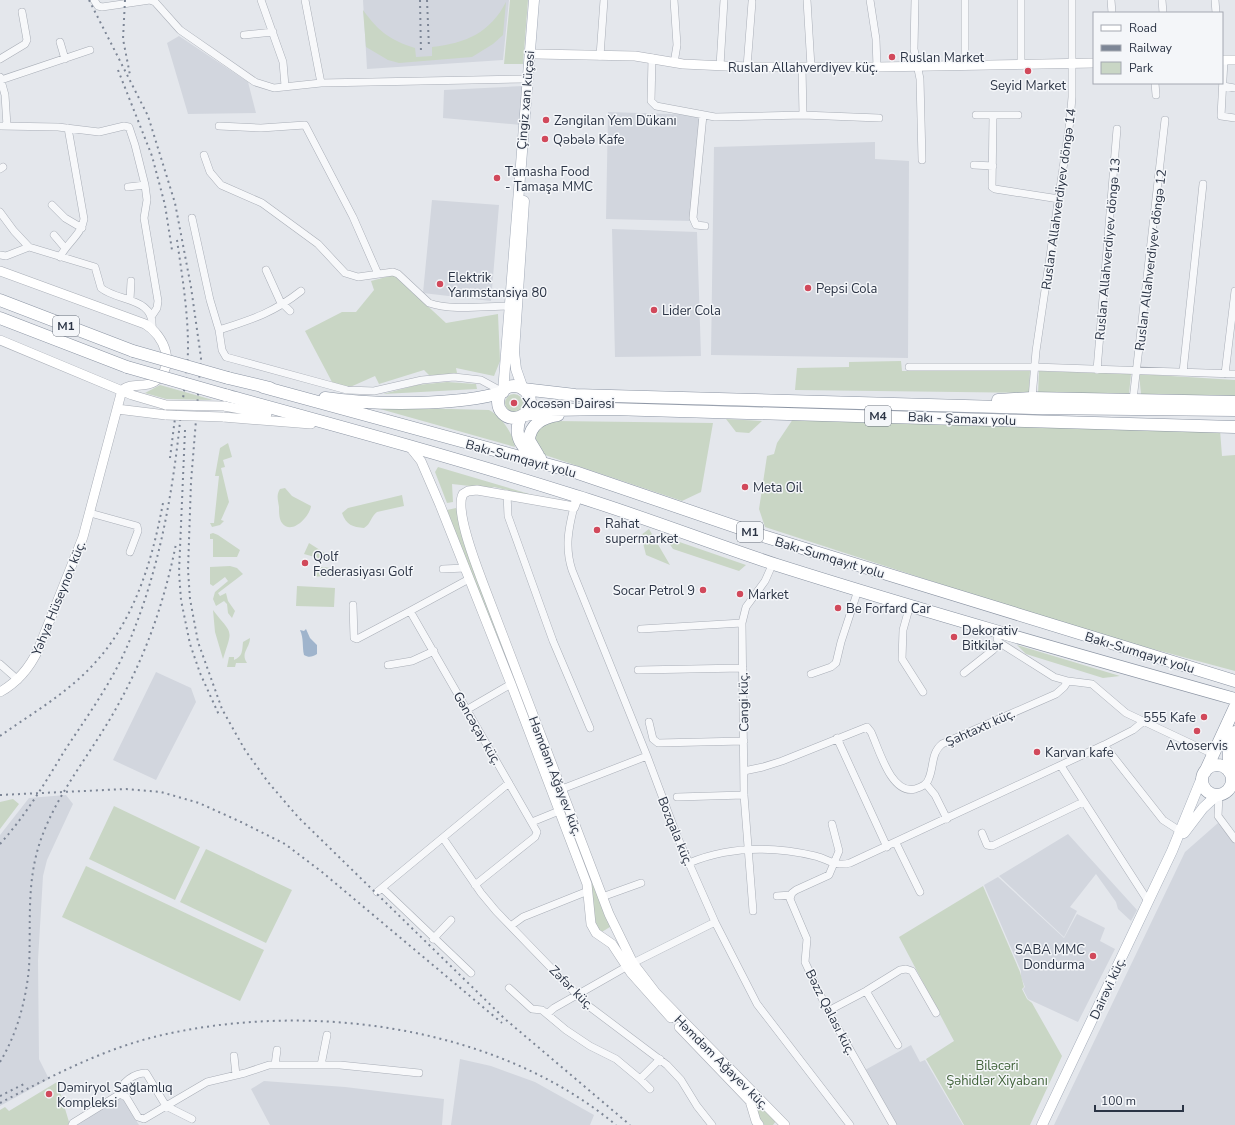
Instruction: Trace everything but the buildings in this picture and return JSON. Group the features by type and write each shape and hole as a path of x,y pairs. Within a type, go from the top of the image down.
{"highway":[{"name":"M1","path":"0,300 133,351 263,387"},
{"name":"Bakı-Sumqayıt yolu","path":"0,318 127,367 224,400 365,433 408,445 576,502 910,606 999,637 1235,699"},
{"path":"263,387 335,399 387,402 477,398 503,392 511,387 523,389 528,396 530,403 527,411 521,416 510,418 501,412 498,401 503,392"},
{"name":"Bakı-Sumqayıt yolu","path":"263,387 575,472 763,536 1235,681"},
{"name":"Bakı - Şamaxı yolu","path":"523,389 575,395 900,403 1033,403 1133,400 1235,402"},
{"path":"1033,403 1108,414 1235,417"},
{"name":"Bakı - Şamaxı yolu","path":"1033,403 1235,410"},
{"path":"541,458 533,449 529,440 532,430 538,422 553,416 612,409"},
{"name":"Bakı - Şamaxı yolu","path":"521,416 550,410 612,409 1235,427"},
{"path":"521,416 517,429 522,446 529,453 575,472"},
{"path":"1235,708 1204,774 1202,783 1206,790 1219,795 1235,795"},
{"path":"1219,795 1229,789 1232,780 1229,750 1235,732"},
{"path":"1204,774 1211,766 1216,765 1225,768 1232,776"}],"main road":[{"name":"Çingiz xan küçəsi","path":"503,392 534,0"},
{"name":"Çingiz xan küçəsi","path":"523,389 516,369 514,352 521,237 540,0"},
{"name":"Dairəvi küç.","path":"1042,1125 1172,851 1204,774"},
{"name":"Dairəvi küç.","path":"1172,851 1197,814 1219,795"}],"street":[{"path":"94,0 98,6 102,7 150,0 155,2 180,30 256,82 267,87 321,83 527,79"},
{"path":"261,0 284,62 285,86"},
{"path":"304,0 321,83"},
{"path":"600,56 604,0"},
{"path":"674,0 677,45 674,63"},
{"path":"720,66 724,0"},
{"path":"803,115 806,67 807,0"},
{"path":"870,0 876,39 877,67"},
{"path":"915,0 914,49 920,79 922,160"},
{"path":"965,0 965,66"},
{"path":"1021,0 1021,65"},
{"name":"Ruslan Allahverdiyev döngə 14","path":"1033,403 1034,368 1070,121 1072,0"},
{"path":"1112,0 1112,12"},
{"path":"1162,0 1163,12"},
{"path":"1215,0 1216,12"},
{"path":"747,67 752,2"},
{"path":"0,59 25,44 27,40 22,12"},
{"path":"244,36 273,32"},
{"path":"60,42 65,58"},
{"path":"90,50 1,78 5,95 4,126 68,128 99,132 124,126 129,127 145,185 147,200 144,218 158,301 157,308 151,317"},
{"name":"Ruslan Allahverdiyev küç.","path":"536,54 652,58 674,63 747,67 965,66 1093,63"},
{"path":"652,58 650,72 653,104 656,106 715,117 803,115 879,118"},
{"path":"1235,60 1223,60 1221,116 1235,118"},
{"path":"1155,84 1156,95"},
{"path":"1223,86 1235,88"},
{"path":"976,115 993,116 1018,114"},
{"path":"703,115 693,218 696,225 705,226"},
{"path":"993,116 991,184 995,189 1059,199"},
{"name":"Ruslan Allahverdiyev döngə 12","path":"1133,400 1165,120"},
{"path":"218,126 261,128 305,125 353,217 378,274"},
{"path":"60,257 65,248 82,228 84,213 68,128"},
{"name":"Ruslan Allahverdiyev döngə 13","path":"1097,370 1117,129"},
{"path":"204,155 210,172 221,185 262,203 318,244 345,273 358,277 393,272 398,274 423,298 434,304 459,307 509,306"},
{"path":"974,165 992,166"},
{"path":"1183,372 1203,184"},
{"path":"128,187 145,185"},
{"path":"52,205 66,218 82,228"},
{"path":"0,212 14,231 29,247 95,267 101,288 143,307 151,317 152,328"},
{"path":"192,218 210,300 219,330 222,350 226,357 343,389 374,391 422,380 459,378 481,380 503,392"},
{"path":"54,234 65,248"},
{"path":"0,255 6,256 29,247"},
{"path":"266,270 283,305 290,311"},
{"path":"0,271 145,324 152,328 157,334 166,352 167,357 165,370 162,375 150,384 128,386 122,390"},
{"path":"130,300 131,281"},
{"path":"219,330 253,320 283,305 301,291"},
{"path":"1225,374 1235,291"},
{"path":"0,340 122,390 163,415"},
{"path":"909,367 1136,370 1235,374"},
{"name":"Yəhya Hüseynov küç.","path":"0,692 18,680 33,661 38,650 90,513 122,390"},
{"path":"132,395 166,405 224,400 248,410 301,422 365,433"},
{"path":"117,409 163,415 301,422"},
{"path":"408,445 421,460 442,509 511,684 588,891 591,924 596,933 612,944 630,965 655,1002 750,1101 759,1125"},
{"path":"442,509 460,505 463,494 472,490 576,502"},
{"path":"507,494 508,516 553,641 590,728"},
{"name":"Bozqala küç.","path":"576,502 567,532 568,557 689,863 715,922 758,1004 829,1095 850,1125"},
{"name":"Həmdəm Ağayev küç.","path":"460,505 476,564 602,897 630,965 785,1125"},
{"path":"90,513 137,526 138,531 130,552"},
{"name":"Cəngi küç.","path":"753,911 744,795 742,623 744,611 765,581 773,563"},
{"path":"443,569 465,568"},
{"path":"352,605 354,638 357,640 469,579"},
{"path":"811,674 832,667 836,663 841,642 858,590"},
{"path":"910,606 903,630 902,659 923,692"},
{"name":"Gəncəçay küç.","path":"410,611 537,832 535,837 475,885"},
{"path":"641,629 742,623"},
{"path":"964,673 994,650 999,637 1054,677 1068,681 1092,684 1126,714 1144,721 1160,731 1213,754"},
{"path":"388,665 412,661 434,651"},
{"path":"0,664 18,680"},
{"path":"638,670 743,668"},
{"name":"Şahtaxtı küç.","path":"926,784 931,774 935,752 942,744 1056,694 1068,681"},
{"path":"468,710 511,684"},
{"path":"689,863 714,854 748,848 816,856 835,864 850,863 1061,766 1133,730 1144,721"},
{"path":"649,722 653,739 658,743 744,741"},
{"path":"744,771 782,761 867,727 871,732 895,782 900,787 912,790 926,784 935,795 947,819"},
{"path":"837,738 887,847"},
{"path":"1104,745 1163,820 1180,831"},
{"path":"562,789 647,756"},
{"path":"1061,766 1148,901"},
{"path":"471,973 379,890 509,783"},
{"path":"677,797 744,795"},
{"path":"1219,795 1218,816 1235,839"},
{"path":"982,833 987,845 992,846 1083,802"},
{"path":"532,822 559,811"},
{"path":"777,896 791,895 796,890 827,877 835,864 839,851 832,824"},
{"name":"Zəfər küç.","path":"443,838 487,901 512,925 578,995 598,1013 660,1059 681,1080 697,1106 712,1125"},
{"path":"896,843 920,892"},
{"path":"602,897 641,883"},
{"path":"512,925 523,917 588,891"},
{"name":"Bəzz Qalası küç.","path":"791,895 790,899 807,939 805,962 828,1010 893,1125"},
{"path":"433,939 451,920"},
{"path":"547,1014 554,1008 630,965 715,922"},
{"path":"828,1010 866,991 900,970 906,968 912,971 936,1013"},
{"path":"509,988 532,1009 542,1010 566,1030 590,1046 616,1058 650,1089"},
{"path":"866,991 898,1045"},
{"path":"321,1065 327,1035"},
{"path":"275,1065 277,1050"},
{"path":"234,1056 236,1076"},
{"path":"640,1079 660,1059"},
{"path":"120,1094 126,1097 141,1119 148,1118 207,1082 236,1076 264,1066 321,1065 378,1068 419,1073"},
{"path":"120,1094 120,1088 125,1082 144,1073 166,1106 192,1119"},
{"path":"72,1125 72,1123 120,1094"}],"shaded area":[{"path":"363,0 509,0 503,60 367,69"},
{"path":"179,36 248,82 256,113 188,114 167,43"},
{"path":"523,86 521,125 443,118 444,90"},
{"path":"608,112 700,115 691,221 606,219"},
{"name":"Pepsi Cola","path":"875,142 875,159 909,161 908,358 711,355 714,147"},
{"path":"432,200 499,205 491,301 423,293"},
{"name":"Lider Cola","path":"612,229 697,232 701,356 615,357"},
{"path":"156,672 191,688 196,702 156,780 113,760"},
{"path":"66,795 73,804 47,860 43,876 38,960 39,1059 49,1079 0,1106 0,835 29,798"},
{"path":"1218,823 1235,844 1235,1125 1054,1125 1185,852"},
{"path":"1068,834 1137,910 1131,921 1118,909 1116,902 1096,874 1070,907 1077,911 1064,937 999,876"},
{"name":"SABA MMC Dondurma","path":"998,877 1064,938 1077,914 1105,928 1100,941 1115,949 1078,1022 1028,999 1023,989 1025,987 1021,977 1021,971 984,885"},
{"path":"911,1045 920,1062 925,1060 963,1125 897,1125 865,1070"},
{"path":"460,1059 491,1066 535,1082 594,1115 590,1125 451,1125"},
{"path":"264,1081 345,1087 444,1099 442,1125 270,1125 251,1089"},
{"path":"122,1097 139,1125 76,1125 76,1124"}],"green space":[{"path":"510,0 528,0 523,64 504,64"},
{"path":"506,2 503,35 493,44 472,57 399,63 388,60 366,47 363,10 380,30 399,42 415,48 416,57 432,56 432,47 456,43 476,35 492,22 500,13"},
{"path":"394,275 446,323 498,314 500,361 494,376 456,368 457,373 430,376 424,370 379,384 375,376 348,388 332,382 305,331 342,312 356,312 374,290 371,281"},
{"path":"901,361 902,371 1030,371 1029,393 795,390 797,368 849,367 849,362"},
{"path":"1039,371 1131,374 1129,394 1038,394"},
{"path":"1139,374 1235,380 1235,396 1141,394"},
{"path":"447,382 476,384 477,389 383,394 417,385"},
{"path":"160,385 213,400 166,399 145,393"},
{"name":"Xocəsən Dairəsi","path":"514,394 520,397 523,403 520,409 514,412 508,409 505,403 508,397"},
{"path":"373,407 489,410 498,416 506,426 512,436 515,447"},
{"path":"726,419 762,421 749,433 736,432"},
{"path":"793,419 1220,430 1222,456 1235,455 1235,671 1082,630 765,527 759,509 767,456 774,454 777,443"},
{"path":"555,421 713,423 701,492 682,501 542,454 537,449 534,435 538,427"},
{"path":"228,443 232,457 223,460 225,467 221,468 229,502 221,520 224,521 220,525 212,527 210,523 214,523 219,476 215,476 220,448"},
{"path":"438,467 553,501 494,487 488,488 452,484 453,502 447,503 435,472"},
{"path":"285,488 292,496 311,506 304,519 300,523 291,527 282,523 279,515 278,493 280,489"},
{"path":"402,495 404,506 377,512 364,528 350,525 342,513 348,508"},
{"path":"456,508 462,530 610,927 600,933 596,929 589,881 447,510"},
{"path":"649,529 670,565 646,555 641,535"},
{"path":"213,533 240,550 237,557 213,557 213,539 210,539 210,534"},
{"path":"665,537 746,565 739,571 673,549"},
{"path":"309,543 334,559 333,562 304,554"},
{"path":"230,566 237,568 243,574 218,593 220,596 226,593 228,601 235,611 232,618 228,613 227,604 224,601 216,606 213,599 215,592 228,581 225,577 213,586 210,584 210,567"},
{"path":"313,566 331,568 335,572 334,575 313,577"},
{"path":"297,586 335,588 334,607 296,606"},
{"path":"213,610 228,628 230,636 223,659 215,632"},
{"path":"250,638 250,642 245,653 247,663 236,663 235,667 227,667 229,657 234,657 234,660 239,657 242,653 243,642"},
{"path":"1017,645 1120,676 1103,678 1026,654"},
{"path":"13,799 19,804 0,829 0,802"},
{"path":"114,806 200,847 175,900 89,859"},
{"path":"206,849 292,890 266,943 180,902"},
{"path":"86,866 264,950 240,1001 62,917"},
{"name":"Biləcəri Şəhidlər Xiyabanı","path":"983,886 1020,972 1024,987 1022,989 1027,999 1032,1003 1062,1056 1030,1125 964,1125 926,1059 954,1041 899,937"},
{"path":"648,992 776,1121 773,1125 764,1125 760,1123 757,1108 754,1102"},
{"name":"Dəmiryol Sağlamlıq Kompleksi","path":"57,1082 69,1122 68,1125 0,1125 0,1110 5,1107 9,1111"}],"water":[{"path":"306,629 310,638 317,645 317,654 310,657 304,655 303,652 300,630 304,631"}],"railway":[{"path":"89,0 148,116 175,203 191,287 201,358 191,482 188,570 190,599 198,642 222,709 245,750 268,782 298,817 505,1019 630,1125"},
{"path":"125,0 123,39 130,75"},
{"path":"420,0 421,53"},
{"path":"427,0 429,48"},
{"path":"118,70 152,156 165,205 172,250"},
{"path":"0,844 35,798 120,662 138,621 156,562 174,473 186,380 188,347 187,320 177,240"},
{"path":"170,458 176,410"},
{"path":"185,430 179,572 181,600 190,644 200,673 219,715"},
{"path":"0,736 71,686 107,649 130,611 139,590 147,569 159,525 163,503"},
{"path":"0,1062 16,1028 26,992 29,968 31,884 36,856 42,838 58,802 110,719 142,656 165,590 176,544"},
{"path":"0,795 126,789 161,792 199,803 241,822 285,844 322,872 502,1023"},
{"path":"0,1103 56,1074 94,1057 154,1037 212,1026 272,1021 334,1022 396,1029 456,1043 514,1063 568,1091 616,1125"},
{"path":"0,1096 24,1084"}],"place":[{"name":"Ruslan Market","path":"892,57"},
{"name":"Seyid Market","path":"1028,71"},
{"name":"Zəngilan Yem Dükanı","path":"546,120"},
{"name":"Qəbələ Kafe","path":"545,139"},
{"name":"Tamasha Food - Tamaşa MMC","path":"497,178"},
{"name":"Elektrik Yarımstansiya 80","path":"440,284"},
{"name":"Pepsi Cola","path":"808,288"},
{"name":"Lider Cola","path":"654,310"},
{"name":"Xocəsən Dairəsi","path":"514,403"},
{"name":"Meta Oil","path":"745,487"},
{"name":"Rahat supermarket","path":"597,530"},
{"name":"Qolf Federasiyası Golf","path":"305,563"},
{"name":"Socar Petrol 9","path":"703,590"},
{"name":"Market","path":"740,594"},
{"name":"Be Forfard Car","path":"838,608"},
{"name":"Dekorativ Bitkilər","path":"954,637"},
{"name":"555 Kafe","path":"1204,717"},
{"name":"Avtoservis","path":"1197,731"},
{"name":"Karvan kafe","path":"1037,752"},
{"name":"SABA MMC Dondurma","path":"1093,956"},
{"name":"Dəmiryol Sağlamlıq Kompleksi","path":"49,1094"}]}
